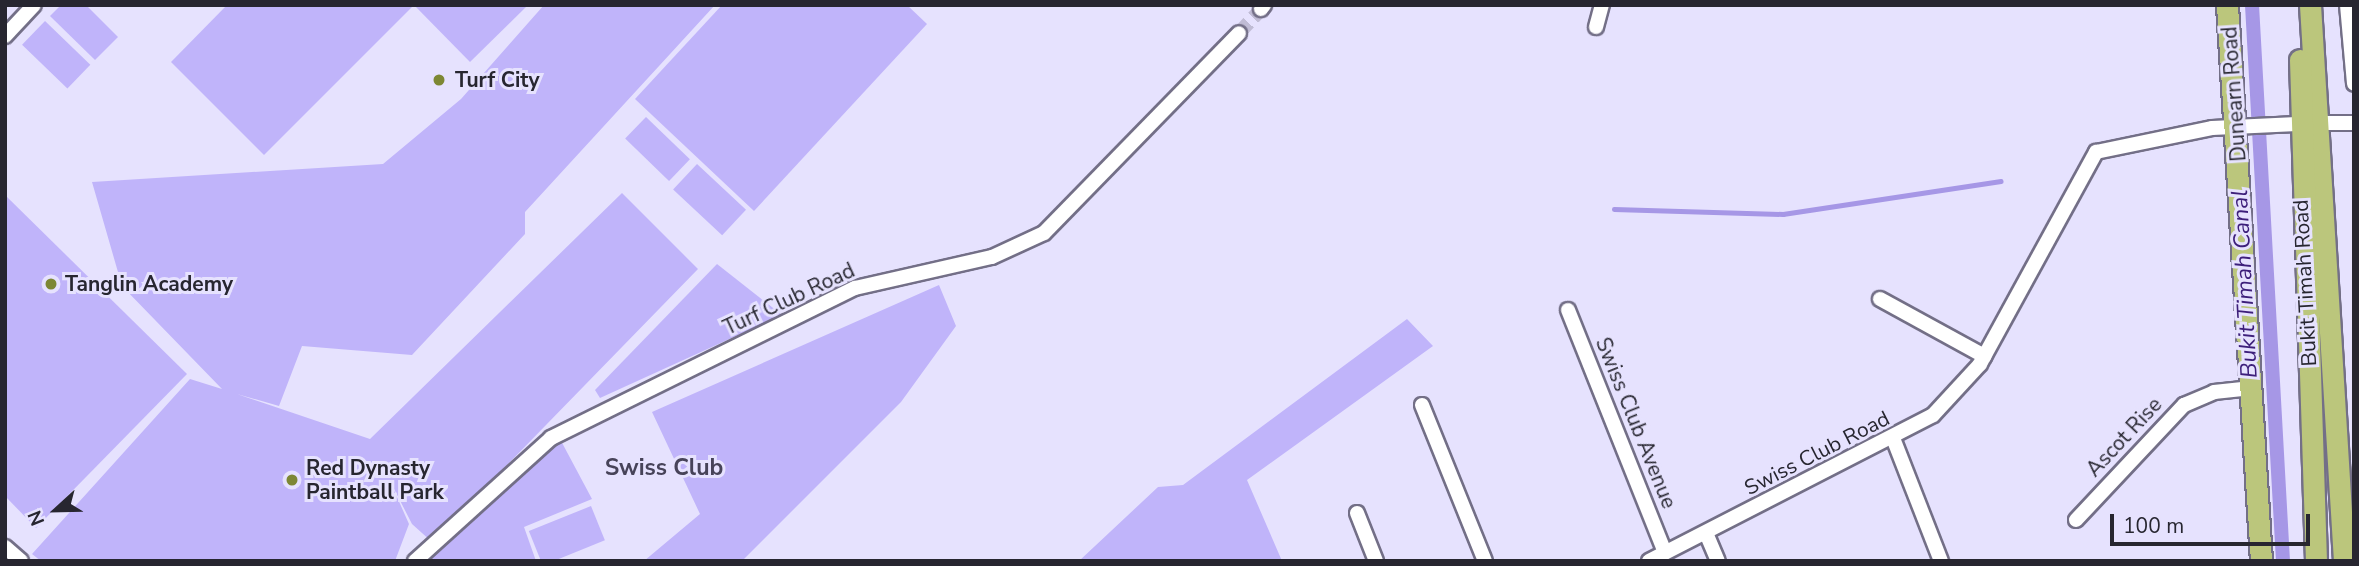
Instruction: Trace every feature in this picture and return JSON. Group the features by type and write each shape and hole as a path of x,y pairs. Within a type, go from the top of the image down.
{"highway":[{"name":"Dunearn Road","path":"2227,5 2243,126 2261,561"},
{"name":"Bukit Timah Road","path":"2297,5 2316,561"},
{"path":"2310,5 2299,123 2346,494 2344,561"}],"street":[{"path":"5,36 34,5"},
{"path":"1596,27 1602,5"},
{"path":"2347,5 2354,84"},
{"name":"Turf Club Road","path":"415,561 515,466 577,425 855,288 992,257 1044,233 1239,33"},
{"path":"2243,126 2354,123"},
{"name":"Swiss Club Road","path":"1649,561 1893,438 1933,415 1984,356 2096,152 2243,126"},
{"path":"1880,299 1984,356"},
{"name":"Swiss Club Avenue","path":"1567,310 1665,552"},
{"name":"Ascot Rise","path":"2076,520 2184,405 2214,392 2252,388"},
{"path":"1422,405 1485,561"},
{"path":"1893,438 1941,561"},
{"path":"1357,513 1376,561"},
{"path":"1706,533 1718,561"},
{"path":"5,547 20,561"}],"shaded area":[{"path":"61,5 86,5 118,37 95,60 50,16"},
{"path":"227,5 412,7 264,155 171,62"},
{"path":"414,5 528,5 470,62"},
{"path":"544,5 715,5 525,212 525,234 412,355 302,346 279,406 237,394 370,439 622,193 698,269 432,542 412,524 389,479 409,524 395,561 41,561 32,554 190,379 222,389 122,286 92,182 383,164 461,99"},
{"path":"722,5 907,5 927,24 754,211 635,99"},
{"path":"45,21 90,65 67,89 22,45"},
{"path":"646,117 690,159 669,181 625,139"},
{"path":"697,164 746,210 722,235 673,190"},
{"name":"Tanglin Academy","path":"5,195 187,374 36,528 5,496"},
{"path":"717,264 782,315 600,398 595,390"},
{"path":"939,285 956,326 901,402 742,561 644,561 700,514 652,412"},
{"path":"1407,319 1433,346 1247,480 1282,561 1079,561 1158,487 1183,485"},
{"path":"560,439 592,499 524,527 536,561 419,561"},
{"path":"591,506 605,540 554,561 541,561 529,531"}],"waterway":[{"name":"Bukit Timah Canal","path":"2252,5 2283,561"},
{"path":"1614,209 1783,214 2001,181"}],"tunnel":[{"path":"1239,33 1261,9"}],"place":[{"name":"Turf City","path":"439,80"},
{"name":"Tanglin Academy","path":"51,284"},
{"name":"Red Dynasty Paintball Park","path":"292,480"}],"district":[{"name":"Swiss Club","path":"664,468"}]}
